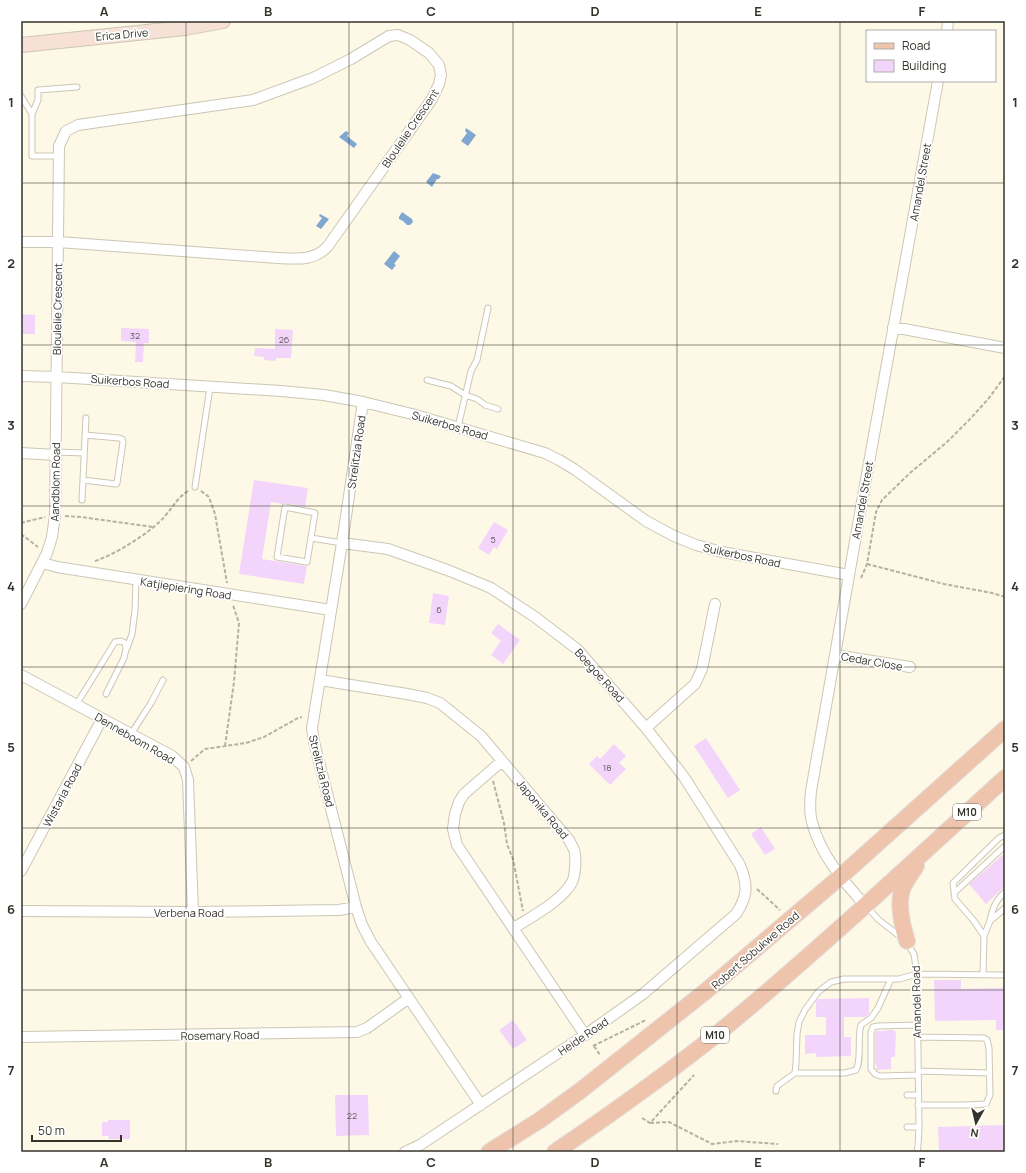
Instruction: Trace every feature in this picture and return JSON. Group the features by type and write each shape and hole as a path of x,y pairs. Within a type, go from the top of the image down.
{"main road":[{"name":"Erica Drive","path":"21,45 184,28 223,21"},
{"name":"Robert Sobukwe Road","path":"489,1152 580,1091 706,991 840,877 1005,729"},
{"name":"M10","path":"555,1152 594,1126 661,1077 727,1025 865,905 1005,778"},
{"path":"906,942 902,926 902,895 904,886 930,846"}],"street":[{"name":"Bloulelie Crescent","path":"57,377 58,242 59,146 66,131 78,124 253,100 313,78 351,59 389,36 398,35 410,40 429,53 439,65 441,75 439,84 432,99 328,246 323,252 314,257 302,259 278,258 58,242"},
{"name":"Amandel Street","path":"865,905 840,877 816,836 810,805 813,775 938,82"},
{"path":"21,242 58,242"},
{"path":"894,327 1005,348"},
{"name":"Suikerbos Road","path":"21,376 280,391 324,395 363,402 412,414 545,453 574,469 646,522 696,545 722,552 849,575"},
{"name":"Aandblom Road","path":"21,604 43,563 52,537 55,515 57,377"},
{"name":"Strelitzia Road","path":"363,402 342,543 313,715 312,728 314,742 356,907 362,925 371,942 481,1105"},
{"path":"21,454 56,453"},
{"name":"Boegoe Road","path":"342,543 388,549 450,571 491,588 535,617 577,649 646,728 684,777 740,865 745,877 746,894 744,900"},
{"name":"Katjiepiering Road","path":"43,563 57,568 331,610"},
{"path":"646,728 695,684 702,669 715,604"},
{"name":"Cedar Close","path":"835,654 910,667"},
{"name":"Denneboom Road","path":"21,675 172,756 184,767 188,780 193,912"},
{"name":"Japonika Road","path":"320,680 407,694 427,698 440,703 481,736 569,840 575,853 573,881 566,891 556,900 514,928"},
{"name":"Wistaria Road","path":"21,871 102,719"},
{"path":"502,761 464,794 455,814 454,830 457,845 585,1035"},
{"name":"Heide Road","path":"405,1152 420,1145 481,1105 643,994 736,914 744,900"},
{"name":"Verbena Road","path":"21,911 193,912 339,910 356,907"},
{"name":"Rosemary Road","path":"21,1037 357,1032 367,1028 409,998"}],"lane":[{"path":"59,156 32,156 32,114 38,100 38,90 77,87"},
{"path":"21,96 32,114"},
{"path":"458,427 471,371 477,360 488,308"},
{"path":"427,380 451,386 466,395 477,399 484,405 498,409"},
{"path":"195,487 210,387"},
{"path":"82,500 86,418"},
{"path":"83,480 116,484 123,442 122,439 119,438 85,435"},
{"path":"56,453 84,453"},
{"path":"285,508 315,513 311,538 307,562 277,557 285,508"},
{"path":"311,538 342,543"},
{"path":"106,694 124,658 132,634 135,610 136,580"},
{"path":"76,705 115,642 125,643 126,649"},
{"path":"131,734 151,704 163,680"},
{"path":"984,936 974,921 955,899 953,883 999,838 1005,835"},
{"path":"954,893 1005,846"},
{"path":"983,974 984,936 990,921 993,907 1005,892"},
{"name":"Amandel Road","path":"865,905 879,920 906,942 914,954 917,974 919,1127 917,1152"},
{"path":"990,921 1005,908"},
{"path":"795,1073 799,1022 805,1010 818,992 837,980 899,979 917,974 1005,975"},
{"path":"776,1091 777,1086 795,1073 845,1073 856,1070 859,1063 859,1031 861,1025 871,1018 878,1008 891,979"},
{"path":"917,1026 873,1027 871,1032 871,1069 875,1074 880,1076 918,1073 990,1073"},
{"path":"917,1037 984,1038 987,1040 989,1048 990,1073 990,1095 986,1104 918,1106"},
{"path":"907,1095 918,1095"},
{"path":"907,1127 919,1127"}],"path":[{"path":"1005,376 989,398 971,418 947,442 910,473 882,500 876,512 867,564 1005,597"},
{"path":"86,572 87,564 105,558 148,531 165,517 179,497 195,487 209,497 215,514 228,582 226,594 233,606 239,623 234,682 225,746"},
{"path":"21,523 55,515 153,527"},
{"path":"21,534 41,550"},
{"path":"184,767 205,749 246,743 264,737 298,718 313,715"},
{"path":"491,770 504,823 507,844 513,859 521,895 522,910 528,919"},
{"path":"758,890 781,911"},
{"path":"600,1055 593,1046 652,1017"},
{"path":"650,1123 694,1075"},
{"path":"642,1118 650,1123 669,1122 712,1144 736,1141 778,1144"}],"water":[{"path":"466,128 476,135 468,146 461,141 467,133 465,131"},
{"path":"346,131 349,133 347,136 357,144 354,148 339,137"},
{"path":"433,173 441,176 432,187 426,182"},
{"path":"402,212 412,219 413,222 410,225 407,225 399,219"},
{"path":"320,214 329,219 321,229 316,226 322,218 319,216"},
{"path":"394,251 400,256 394,264 396,265 392,270 384,264"}],"building":[{"path":"21,314 35,315 35,334 21,334"},
{"path":"121,328 149,329 149,343 144,343 143,362 135,362 136,342 121,341"},
{"path":"275,329 293,330 291,358 276,358 276,361 264,360 264,357 254,356 255,348 275,349"},
{"path":"254,480 308,488 305,507 271,502 262,559 307,566 304,584 239,574"},
{"path":"494,522 508,530 497,549 494,547 489,555 478,548"},
{"path":"433,593 449,596 445,625 429,623"},
{"path":"498,624 520,640 503,664 491,655 501,641 491,633"},
{"path":"706,738 740,790 728,798 694,746"},
{"path":"614,744 626,756 619,763 626,769 610,785 589,764 597,756 600,759"},
{"path":"761,827 775,849 765,855 751,834"},
{"path":"1005,853 1005,888 986,904 969,884"},
{"path":"934,980 961,980 961,989 1005,988 1005,1030 996,1030 996,1020 935,1021"},
{"path":"869,998 868,1015 865,1017 844,1017 844,1037 851,1037 851,1056 816,1057 816,1053 805,1054 805,1035 826,1035 826,1017 816,1017 816,1002 818,999"},
{"path":"513,1020 527,1040 513,1049 499,1030"},
{"path":"893,1030 896,1032 895,1057 891,1057 891,1069 877,1070 875,1064 875,1033 876,1031"},
{"path":"335,1095 368,1095 369,1135 336,1136"},
{"path":"108,1120 130,1120 130,1139 108,1139 109,1136 102,1136 102,1122 108,1122"},
{"path":"1005,1125 1005,1152 939,1152 938,1127"}]}
